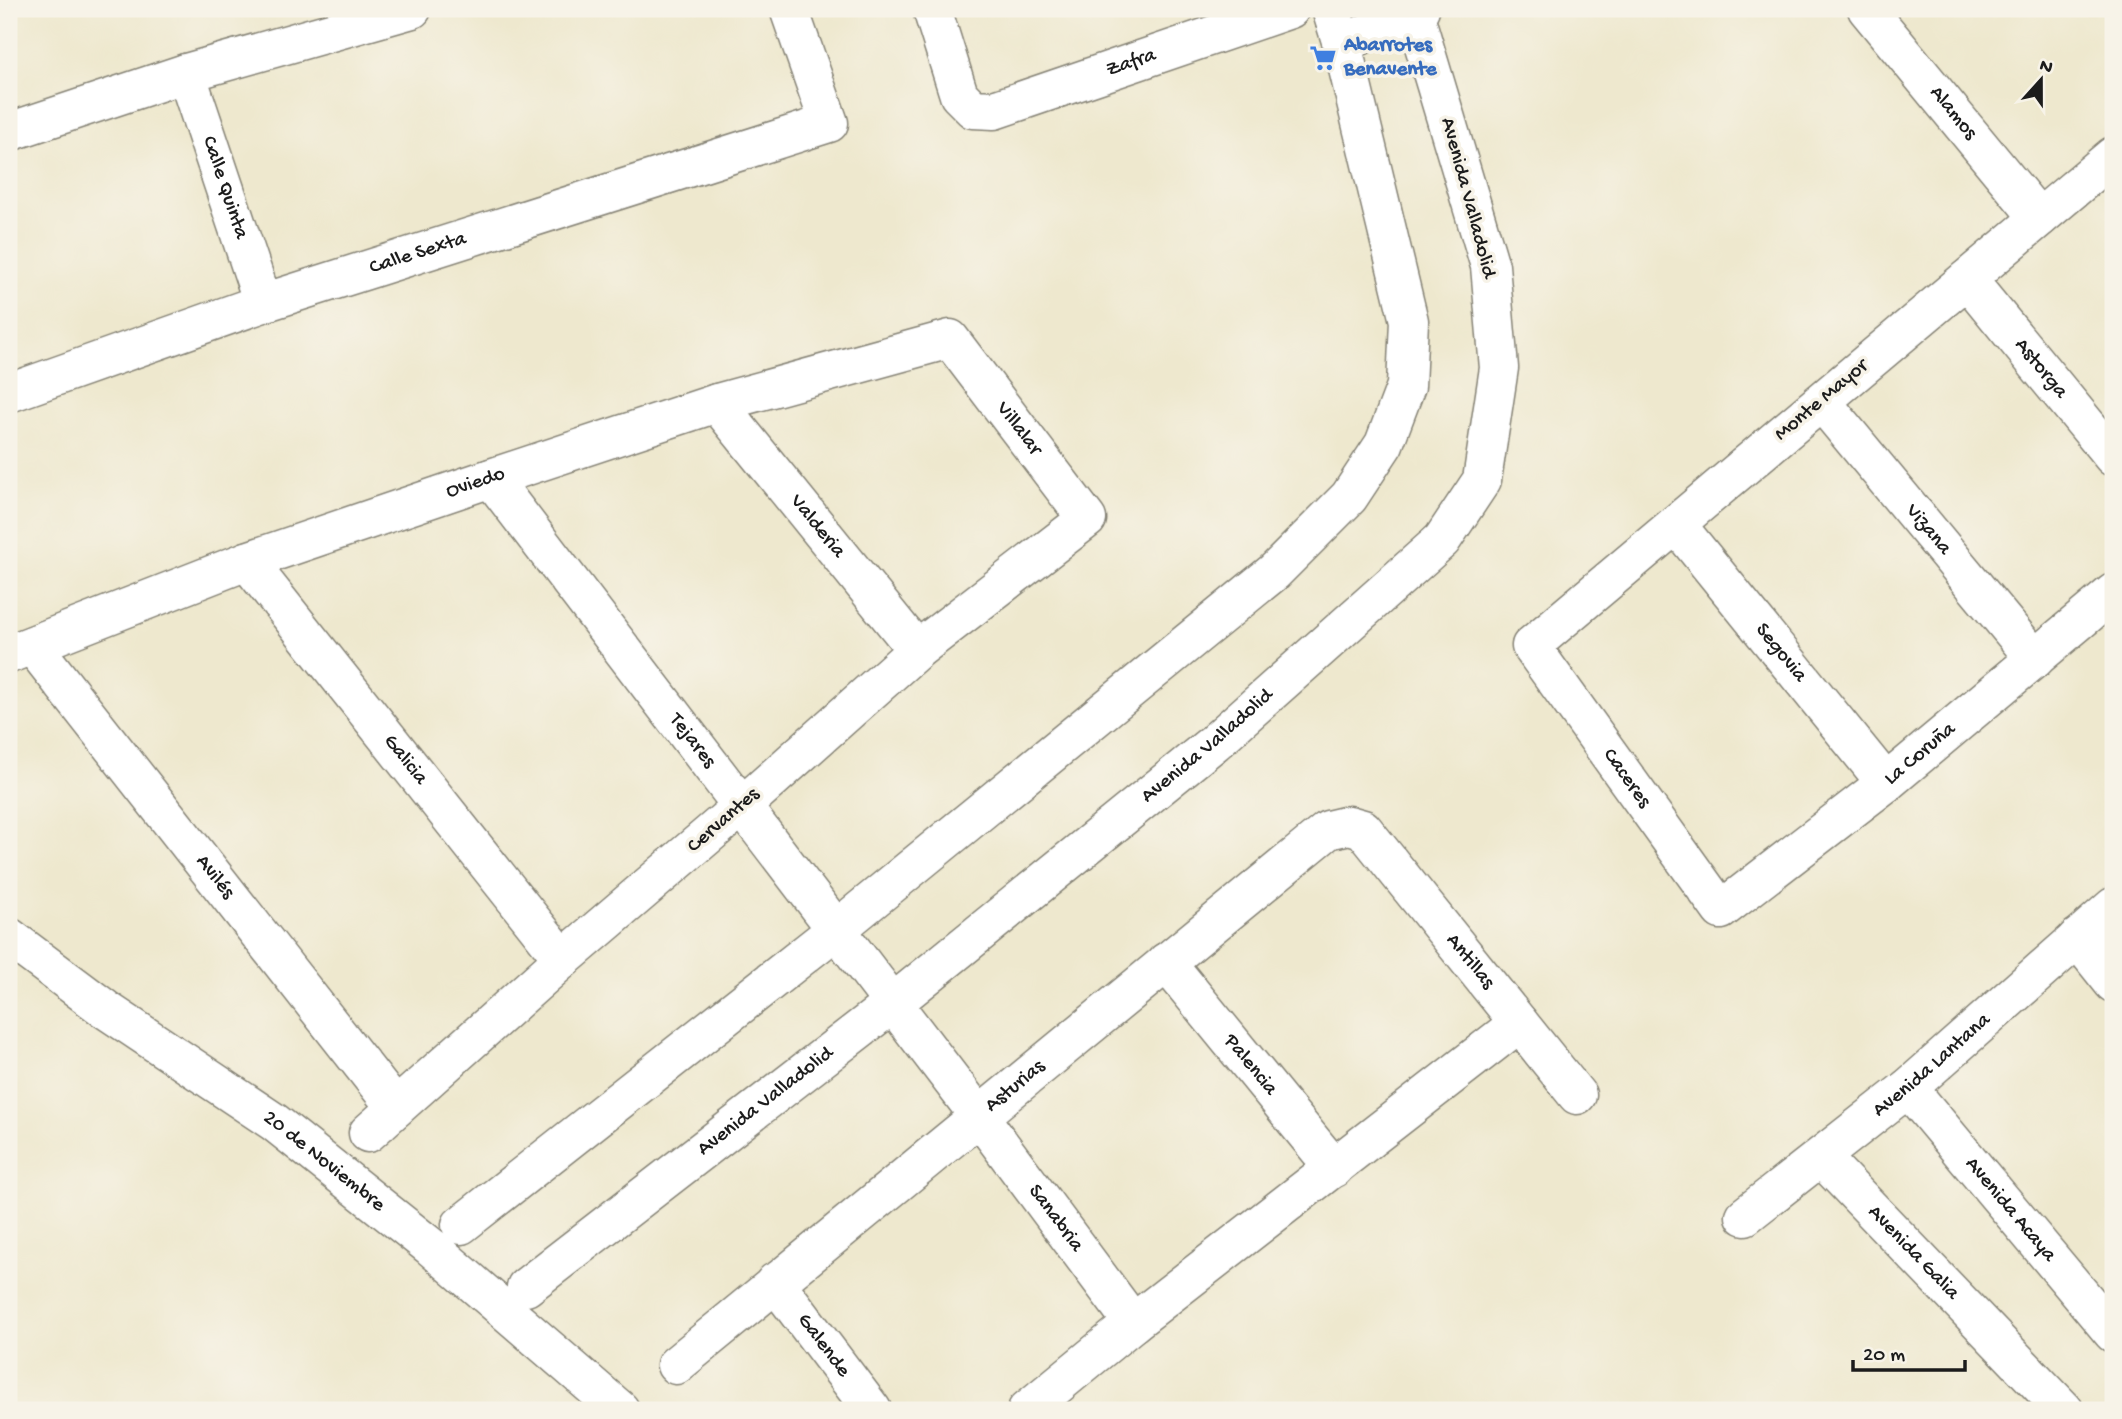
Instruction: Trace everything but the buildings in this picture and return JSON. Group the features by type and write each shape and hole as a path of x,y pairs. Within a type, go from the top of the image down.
{"street":[{"path":"9,132 186,73 412,9"},
{"name":"Calle Sexta","path":"9,393 263,303 829,123 789,9"},
{"name":"Zafra","path":"932,9 959,95 972,109 994,110 1290,9"},
{"name":"Alamos","path":"1867,9 2039,218"},
{"path":"461,1225 836,929 1274,572 1349,497 1384,444 1406,386 1409,321 1336,26 1416,10"},
{"name":"Avenida Valladolid","path":"526,1287 892,1004 1225,733 1443,540 1482,480 1499,368 1490,266 1416,10"},
{"name":"Calle Quinta","path":"186,73 263,303"},
{"name":"Monte Mayor","path":"1531,646 2113,156"},
{"name":"Astorga","path":"1967,279 2113,457"},
{"name":"Oviedo","path":"21,650 247,561 491,478 717,403 950,339"},
{"name":"Villalar","path":"950,339 1087,519"},
{"name":"Vizana","path":"1822,402 2035,659"},
{"name":"Valderia","path":"717,403 917,650"},
{"name":"Tejares","path":"491,478 892,1004"},
{"name":"Cervantes","path":"382,1120 917,650 1087,519"},
{"name":"Segovia","path":"1676,524 1886,783"},
{"name":"Galicia","path":"247,561 563,959"},
{"name":"La Coruña","path":"1721,910 1886,783 2113,593"},
{"name":"Caceres","path":"1531,646 1721,910"},
{"name":"Avilés","path":"21,650 382,1120"},
{"name":"Asturias","path":"676,1365 1328,830 1349,825 1363,829"},
{"name":"Antillas","path":"1363,829 1577,1095"},
{"name":"Avenida Lantana","path":"1745,1216 1908,1088 2113,907"},
{"name":"20 de Noviembre","path":"9,937 105,1009 274,1122 431,1247 620,1410"},
{"path":"2077,938 2113,983"},
{"name":"Palencia","path":"1166,962 1334,1168"},
{"name":"Sanabria","path":"892,1004 1133,1322"},
{"path":"1027,1410 1133,1322 1519,1023"},
{"name":"Avenida Acaya","path":"1908,1088 2113,1332"},
{"name":"Avenida Galia","path":"1821,1157 2064,1410"},
{"name":"Galende","path":"775,1282 873,1410"}],"place":[{"name":"Abarrotes Benavente","path":"1323,58"}]}
